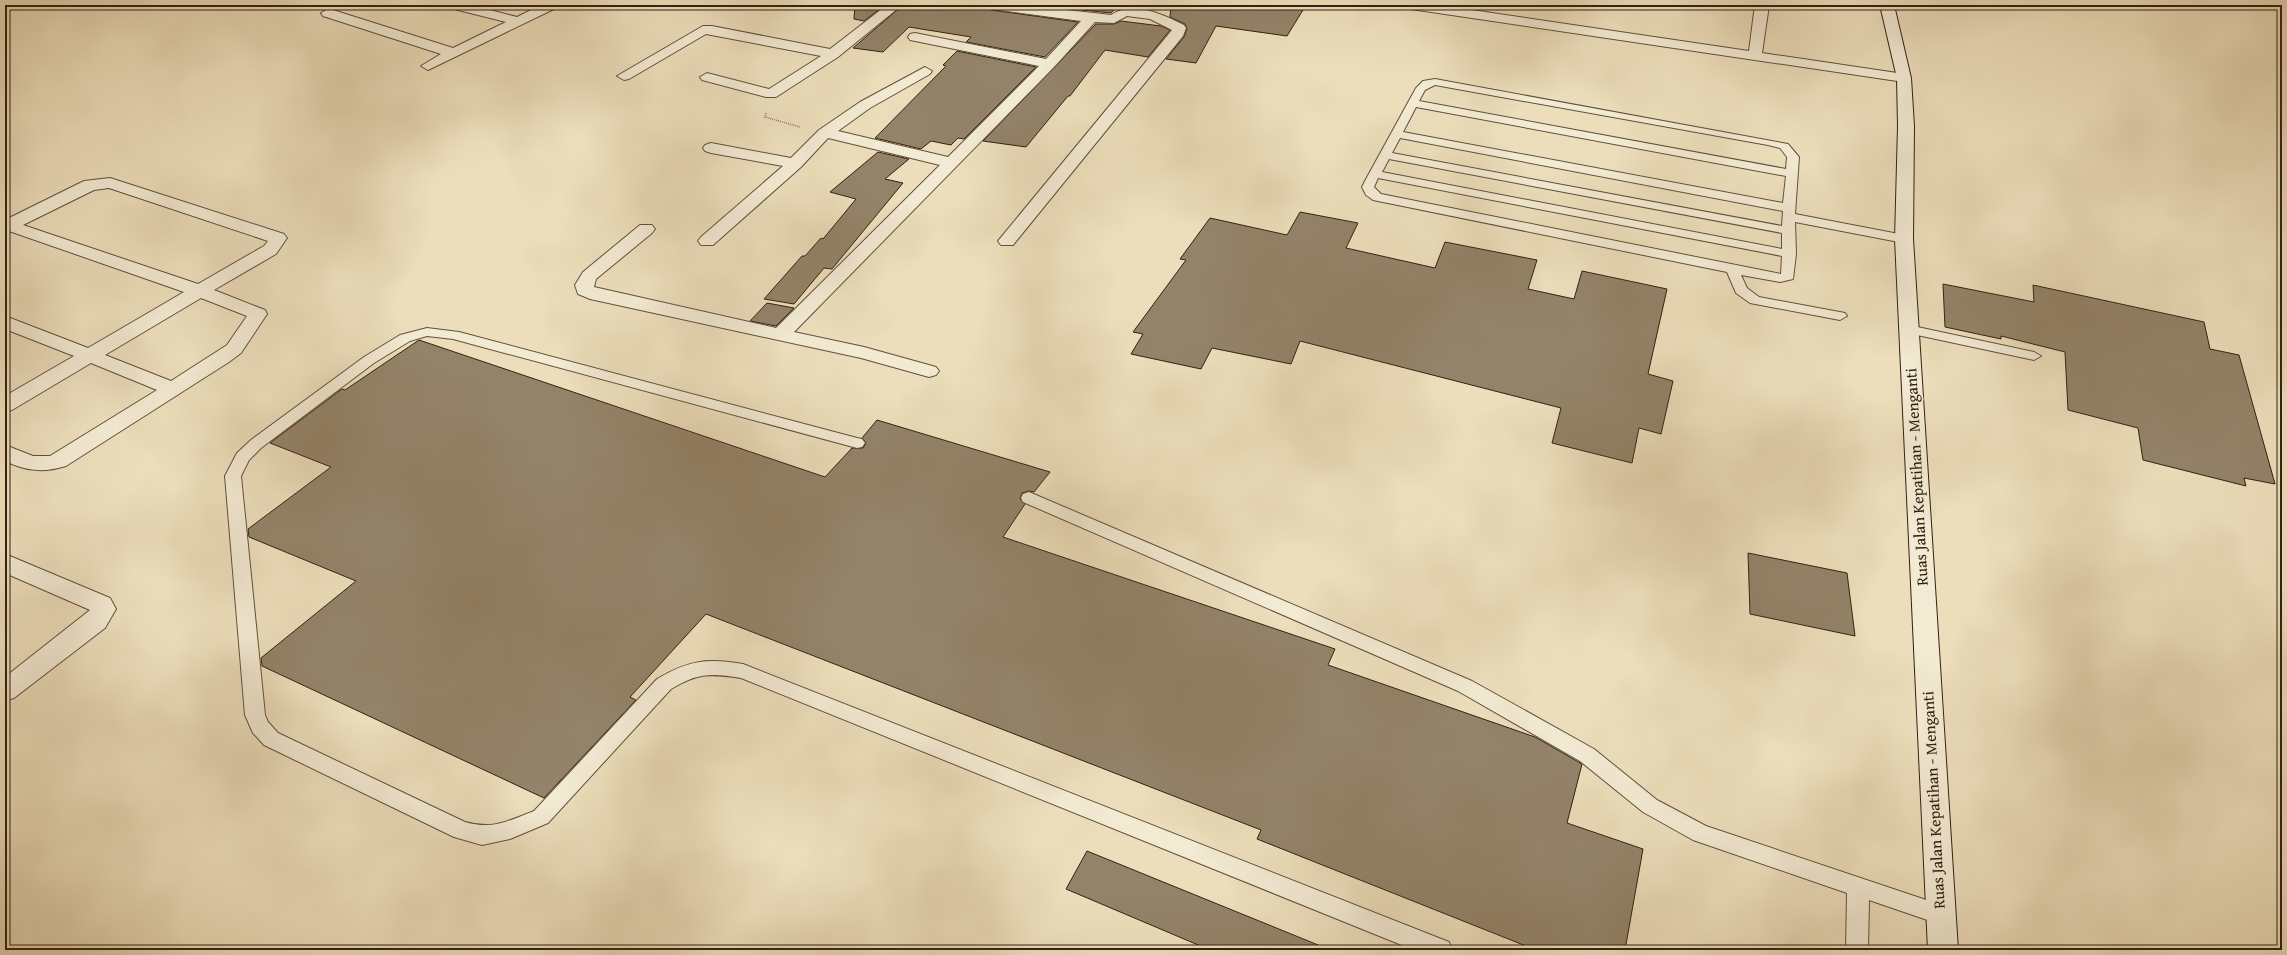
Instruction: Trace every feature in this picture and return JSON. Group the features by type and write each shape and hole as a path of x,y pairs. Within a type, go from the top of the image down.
{"street":[{"path":"455,5 519,21"},
{"path":"428,66 551,5"},
{"path":"707,77 771,94 833,54 895,5"},
{"path":"991,5 1091,18 1114,19 1124,12 1158,10 1179,28 1178,33 1007,240"},
{"path":"1411,5 1904,78"},
{"path":"1755,56 1762,5"},
{"name":"Ruas Jalan Kepatihan - Menganti","path":"1887,5 1904,78 1906,126 1904,240 1939,914 1943,950"},
{"path":"328,13 453,53"},
{"path":"780,335 950,162 1049,64 1091,18"},
{"path":"624,76 703,30 712,30 833,54"},
{"path":"915,37 1049,64"},
{"path":"707,241 795,164 825,133 865,104 925,71"},
{"path":"825,133 950,162"},
{"path":"711,148 795,164"},
{"path":"5,405 270,250 275,245 278,238 110,183 90,185 6,226"},
{"path":"6,226 199,291 258,314 234,349 173,389 50,464 33,465 6,454"},
{"path":"646,229 589,276 584,285 585,290 590,293 864,353 929,371"},
{"path":"5,322 173,389"},
{"path":"5,563 101,605 104,609 96,621 5,691"}],"lane":[{"path":"1442,82 1784,146 1790,151 1793,157 1789,212 1790,254 1787,277 1732,269 1377,197 1370,192 1368,187 1413,103 1421,88 1427,83 1442,82"},
{"path":"1413,103 1792,174"},
{"path":"1396,134 1789,212 1904,240"},
{"path":"1385,155 1790,231"},
{"path":"1375,174 1790,254"},
{"path":"1732,269 1741,290 1755,300 1840,316"},
{"path":"1908,329 2034,356"},
{"path":"857,443 454,335 427,332 405,338 363,365 256,444 243,457 233,476 255,715 260,727 271,739 461,830 482,836 510,830 541,817 664,684 687,670 712,666 743,671 1442,950"},
{"path":"1029,498 1465,686 1587,755 1650,806 1700,833 1939,914"},
{"path":"1857,950 1858,886"}],"path":[{"path":"771,94 779,98 766,109 765,117 777,122 825,133"}],"building":[{"path":"855,5 885,5 864,21 854,19"},
{"path":"903,5 983,5 991,10 1078,22 1045,57 966,42 971,37 909,27 883,52 853,48"},
{"path":"1035,5 1119,5 1111,13"},
{"path":"1171,5 1306,5 1287,36 1216,26 1196,63 1166,59 1184,37 1187,29 1185,24 1170,17"},
{"path":"1121,21 1161,26 1170,30 1148,57 1105,50 1070,96 1068,96 1026,147 983,141 1096,24 1114,24"},
{"path":"957,51 1036,67 964,139 958,138 951,145 931,141 921,149 875,138 946,66 943,65"},
{"path":"878,152 909,159 885,179 903,183 832,269 824,268 794,304 764,299 802,256 805,256 821,238 823,239 856,199 830,192"},
{"path":"1300,212 1358,223 1346,248 1435,268 1445,242 1537,260 1528,289 1574,299 1582,271 1667,289 1648,374 1673,381 1661,434 1639,428 1632,463 1552,443 1561,408 1300,341 1291,364 1212,348 1201,369 1131,354 1143,334 1133,332 1186,260 1180,259 1210,218 1287,235"},
{"path":"1943,284 2034,302 2033,285 2204,322 2210,349 2239,355 2275,484 2244,478 2246,486 2143,460 2138,428 2068,410 2065,352 2001,336 2001,339 1945,327"},
{"path":"767,303 794,308 776,326 750,321"},
{"path":"419,340 825,477 852,448 863,448 866,443 862,438 877,420 1050,472 1034,492 1029,491 1022,493 1020,499 1025,504 1003,537 1335,649 1328,665 1535,737 1582,764 1567,823 1643,849 1625,950 1536,950 1257,839 1261,830 706,614 630,697 636,700 544,798 262,666 261,658 356,581 249,537 248,529 331,467 270,443 342,389 345,390"},
{"path":"1748,553 1847,573 1855,636 1750,614"},
{"path":"1087,851 1328,950 1210,950 1066,889"}]}
